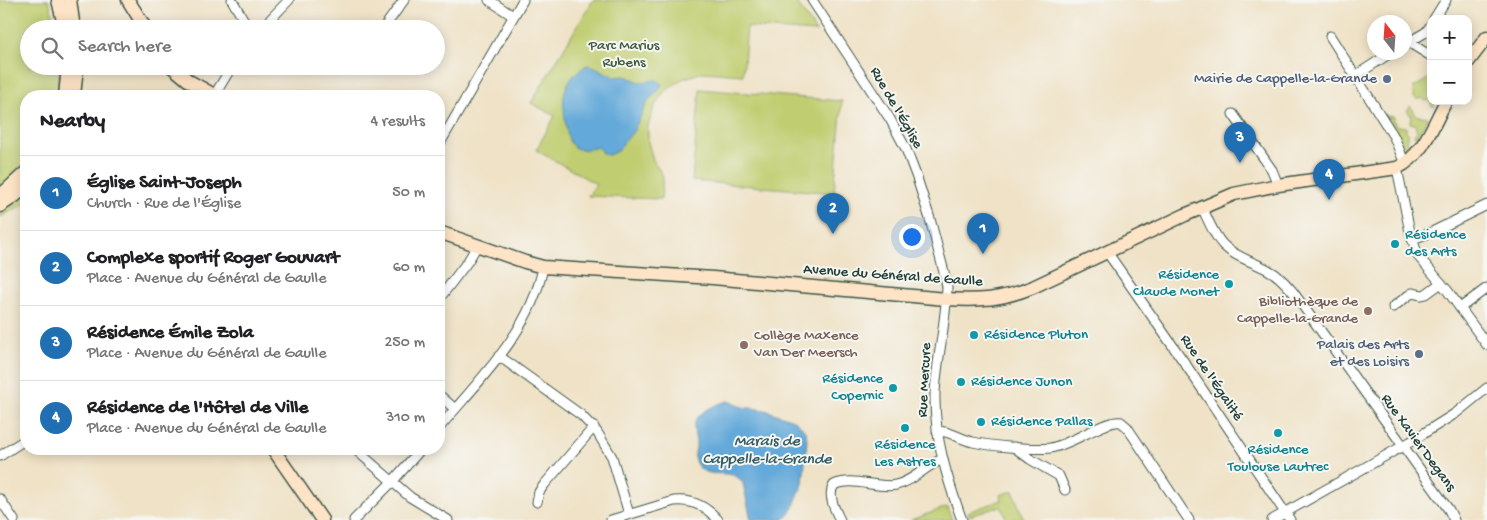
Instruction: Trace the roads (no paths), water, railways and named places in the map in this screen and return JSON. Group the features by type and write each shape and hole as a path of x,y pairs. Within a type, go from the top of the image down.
{"street":[{"path":"58,0 63,20"},
{"path":"70,0 73,20"},
{"path":"128,0 140,20"},
{"path":"232,0 244,20"},
{"path":"270,20 289,0"},
{"path":"390,20 404,0"},
{"path":"489,0 513,16"},
{"path":"445,135 522,0"},
{"name":"Rue de l'Église","path":"812,0 890,119 906,149 918,178 944,272 947,287 946,299"},
{"path":"1437,15 1446,0"},
{"path":"1412,40 1427,31"},
{"path":"1330,36 1394,137 1401,166 1412,240 1420,260 1441,282 1487,345"},
{"path":"1470,60 1487,38"},
{"path":"1412,47 1427,54"},
{"path":"1355,76 1380,60"},
{"path":"66,90 67,75"},
{"path":"75,90 76,75"},
{"path":"176,75 192,90"},
{"path":"181,75 205,90"},
{"path":"218,90 227,75"},
{"path":"1401,166 1416,154 1444,105"},
{"path":"1233,114 1272,170 1278,185"},
{"name":"Avenue du Général de Gaulle","path":"445,234 542,267 735,280 946,299 982,300 1007,297 1040,284 1202,207 1234,194 1278,185 1401,166"},
{"path":"0,206 20,179"},
{"path":"7,195 20,189"},
{"path":"1412,240 1487,205"},
{"name":"Rue Xavier Degans","path":"1202,207 1215,234 1224,246 1240,257 1271,272 1280,278 1293,292 1449,510 1454,520"},
{"path":"445,292 477,246"},
{"name":"Rue de l'Égalité","path":"1107,252 1184,362 1290,520"},
{"path":"445,420 499,356 517,331 528,311 538,286 542,267"},
{"path":"1393,307 1409,294 1424,295 1441,282"},
{"path":"1460,308 1487,288"},
{"name":"Rue Mercure","path":"946,299 936,384 937,431 943,459 962,520"},
{"path":"499,356 576,412 594,428 612,457 630,514"},
{"path":"1272,520 1403,446 1456,413 1487,388"},
{"path":"445,400 455,408"},
{"path":"937,431 949,432 974,442 1036,448 1058,446 1113,422 1122,422 1128,427 1189,520"},
{"path":"537,502 539,492 544,485 594,428"},
{"path":"0,456 20,443"},
{"path":"1014,446 1030,459 1059,476 1065,490"},
{"path":"278,455 322,520"},
{"path":"362,455 414,500 448,520"},
{"path":"354,520 416,455"},
{"path":"840,520 831,496 832,487 837,484 845,482 886,486 899,484 912,479 934,463 943,459"},
{"path":"0,499 14,520"},
{"path":"611,520 678,501 699,504 718,520"}],"water":[{"path":"587,65 615,77 625,76 640,82 657,80 662,84 648,101 633,132 619,150 609,155 603,154 598,147 581,150 576,148 569,141 567,135 564,107 565,92 572,77"},
{"name":"Marais de Cappelle-la-Grande","path":"728,401 742,407 765,410 796,421 806,432 803,484 791,512 783,520 751,520 743,483 739,478 734,475 706,472 698,467 695,462 696,445 694,431 697,418 706,410"}],"place":[{"name":"Mairie de Cappelle-la-Grande","path":"1387,79"},
{"name":"Résidence Émile Zola","path":"1240,163"},
{"name":"Résidence de l'Hôtel de Ville","path":"1329,200"},
{"name":"Complexe sportif Roger Gouvart","path":"833,234"},
{"name":"Résidence des Arts","path":"1395,244"},
{"name":"Église Saint-Joseph","path":"983,254"},
{"name":"Résidence Claude Monet","path":"1229,284"},
{"name":"Bibliothèque de Cappelle-la-Grande","path":"1368,311"},
{"name":"Résidence Pluton","path":"974,335"},
{"name":"Collège Maxence Van Der Meersch","path":"744,345"},
{"name":"Palais des Arts et des Loisirs","path":"1419,354"},
{"name":"Résidence Junon","path":"961,382"},
{"name":"Résidence Copernic","path":"893,388"},
{"name":"Résidence Pallas","path":"981,422"},
{"name":"Résidence Les Astres","path":"905,428"},
{"name":"Résidence Toulouse Lautrec","path":"1278,433"}],"park label":[{"name":"Parc Marius Rubens","path":"624,54"}]}
